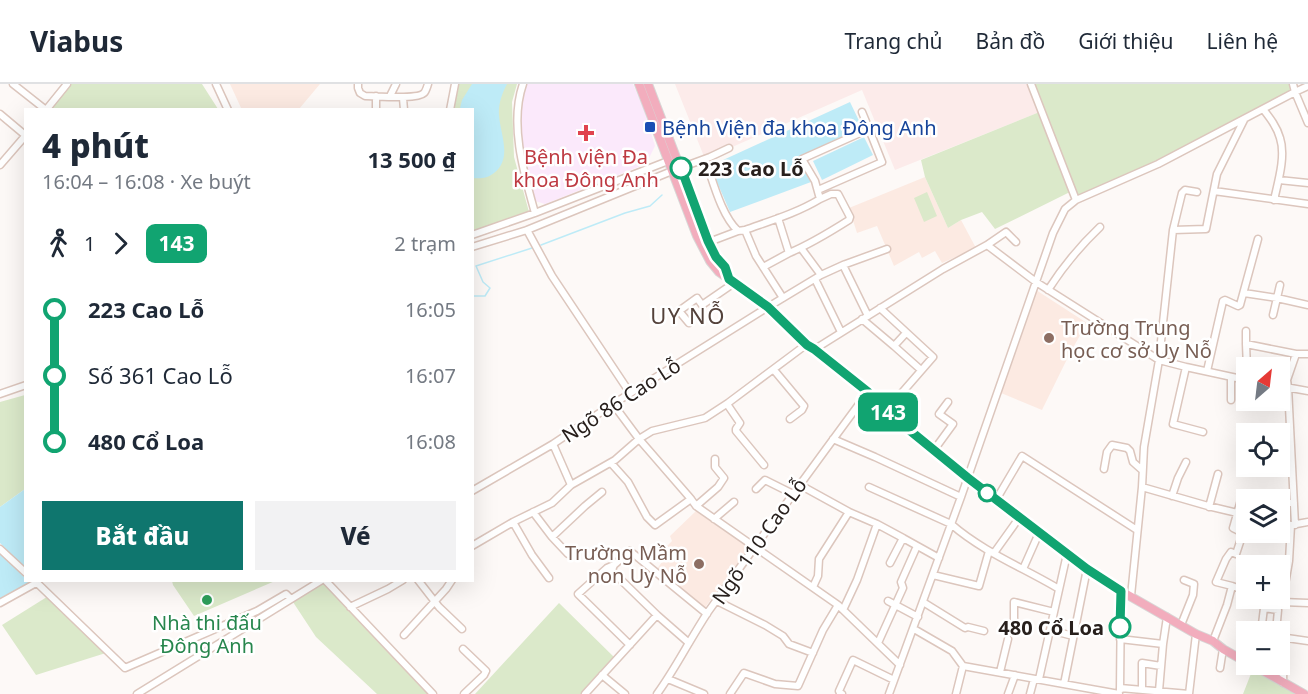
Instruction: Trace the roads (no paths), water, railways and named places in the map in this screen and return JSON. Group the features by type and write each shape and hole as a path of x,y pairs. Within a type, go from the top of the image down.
{"main road":[{"path":"639,84 668,161 676,170 716,257 725,267 731,281"},
{"path":"648,84 703,249 719,272 768,307 811,347 868,392 886,411 968,478 1087,569 1121,591 1236,656"},
{"path":"1270,675 1304,694"}],"street":[{"path":"13,84 43,108"},
{"path":"48,108 67,84"},
{"path":"216,84 227,108"},
{"path":"358,84 360,93 365,96 403,98 424,93 428,84"},
{"path":"390,96 396,84"},
{"path":"450,108 455,84"},
{"path":"523,84 517,115 521,162 535,213"},
{"path":"1031,84 1076,200"},
{"path":"1293,84 1308,123"},
{"path":"889,694 968,478 1053,233 1065,209 1076,200 1158,164 1308,86"},
{"path":"376,96 376,108"},
{"path":"403,98 404,108"},
{"path":"1263,109 1281,138 1282,156 1274,200"},
{"path":"818,190 882,162 862,112"},
{"path":"0,114 24,134"},
{"path":"1173,231 1206,229 1217,174 1244,119"},
{"path":"820,199 815,181 802,159 869,129"},
{"path":"0,165 24,136"},
{"path":"474,247 527,230 729,148"},
{"path":"705,159 730,224 741,230 783,298"},
{"path":"474,234 668,161"},
{"path":"1279,180 1308,183"},
{"path":"1131,596 1144,447 1159,360 1173,231 1182,193 1185,190 1197,192"},
{"path":"1214,191 1308,204"},
{"path":"709,242 778,218 831,194 838,194 850,217 849,220 829,233 763,267"},
{"path":"778,218 789,253"},
{"path":"1048,290 1065,264 1100,227"},
{"path":"527,230 552,276 630,393"},
{"path":"474,545 552,502 571,485 611,463 652,431 705,418 811,347 841,332 1006,232 1016,242"},
{"path":"1207,371 1223,302 1225,300 1239,306 1258,239"},
{"path":"987,245 1036,282 1159,360 1236,379"},
{"path":"801,248 818,277 841,332"},
{"name":"Ngõ 86 Cao Lỗ","path":"474,490 553,444 630,393 818,277 887,249"},
{"path":"843,265 865,317 921,370"},
{"path":"689,323 679,311 697,298 702,305 731,281"},
{"path":"1273,315 1280,285"},
{"path":"1244,293 1308,305"},
{"path":"880,308 933,357 886,411"},
{"path":"1246,331 1246,357"},
{"path":"894,346 906,333"},
{"path":"1246,344 1296,354 1308,354"},
{"path":"1290,371 1296,354"},
{"path":"1186,367 1173,424 1203,432"},
{"path":"774,370 804,406 790,419"},
{"path":"1231,378 1231,400"},
{"path":"0,394 24,386"},
{"path":"1290,387 1308,391"},
{"name":"Ngõ 110 Cao Lỗ","path":"657,694 707,614 868,392"},
{"path":"934,450 953,424 939,414 948,402"},
{"path":"613,404 639,439 696,506 840,607 900,665"},
{"path":"727,404 740,423 735,429 764,465"},
{"path":"1289,411 1294,503 1290,555"},
{"path":"833,439 961,497"},
{"path":"553,444 571,485"},
{"path":"1104,469 1107,452 1112,445 1127,448 1133,462 1142,470"},
{"path":"996,500 1022,456 1137,530"},
{"path":"696,506 718,487 724,478 715,467 715,459"},
{"path":"1172,496 1186,462"},
{"path":"611,463 628,482 647,516 655,525 691,499"},
{"path":"1209,507 1218,474"},
{"path":"756,489 765,480 793,494"},
{"path":"800,485 939,558"},
{"path":"868,487 951,525 991,552 1059,589"},
{"path":"1142,487 1236,513"},
{"path":"552,537 602,492"},
{"path":"714,519 734,502"},
{"path":"533,512 568,554"},
{"path":"813,587 818,576 819,559 849,512"},
{"path":"933,575 979,586 991,552 1019,518"},
{"path":"513,522 532,555 549,578"},
{"path":"1290,525 1308,522"},
{"path":"730,694 744,673 775,684 798,686 824,630 857,579 877,524"},
{"path":"1023,569 1039,533"},
{"path":"890,563 903,538"},
{"path":"1236,587 1216,582 1226,559 1231,552 1236,554 1240,543"},
{"path":"878,643 903,588 901,582 917,546"},
{"path":"0,549 24,571"},
{"path":"630,645 579,594 607,568 630,551 707,614"},
{"path":"1030,694 1050,630 1067,554"},
{"path":"614,565 612,570 616,575 689,643"},
{"path":"1064,684 1087,569"},
{"path":"1181,625 1194,584 1184,580"},
{"path":"0,603 35,582 125,668 257,611 286,594 291,599"},
{"path":"137,694 320,582"},
{"path":"325,582 433,694"},
{"path":"350,607 400,582"},
{"path":"419,582 434,602 462,629"},
{"path":"404,635 451,582"},
{"path":"1213,641 1232,586"},
{"path":"1120,692 1121,591"},
{"path":"717,601 765,625 783,636 789,644 813,652"},
{"path":"888,601 918,617"},
{"path":"923,602 965,628 969,627 984,632"},
{"path":"1014,623 1014,602 1054,612"},
{"path":"1290,602 1308,603"},
{"path":"1262,621 1264,608 1278,610 1277,621"},
{"path":"585,694 657,615"},
{"path":"1154,692 1161,666 1167,617"},
{"path":"914,628 952,651 963,666 1120,692 1142,690 1189,694 1196,634"},
{"path":"1050,630 1073,636"},
{"path":"1290,638 1308,641"},
{"path":"1000,672 1008,639"},
{"path":"1120,639 1163,644"},
{"path":"464,649 486,671 464,694"},
{"path":"1220,668 1223,649"},
{"path":"842,694 839,691 853,660 894,680"},
{"path":"1142,690 1142,663 1161,666"},
{"path":"956,694 963,666"},
{"path":"602,675 624,694"},
{"path":"1008,694 1015,675"},
{"path":"1283,675 1283,683"},
{"path":"668,679 704,694"}],"water":[{"path":"472,84 507,84 499,111 504,146 503,160 500,167 489,176 474,178 474,108 460,108 462,100"},
{"path":"850,102 862,127 797,158 811,182 730,212 710,166"},
{"path":"864,137 873,155 822,180 813,161"},
{"path":"24,490 24,567 0,543 0,507"},
{"path":"0,553 24,577 24,582 30,582 0,601"}],"waterway":[{"path":"541,245 625,213 650,206 662,195"},
{"path":"474,296 485,296 490,288 483,282 476,266 532,248"}],"place":[{"name":"Bệnh Viện đa khoa Đông Anh","path":"650,127"},
{"name":"Bệnh viện Đa khoa Đông Anh","path":"586,133"},
{"name":"223 Cao Lỗ","path":"681,168"},
{"name":"Trường Trung học cơ sở Uy Nỗ","path":"1049,338"},
{"name":"Trường Mầm non Uy Nỗ","path":"699,564"},
{"name":"Nhà thi đấu Đông Anh","path":"207,600"},
{"name":"480 Cổ Loa","path":"1120,627"}],"district":[{"name":"UY NỖ","path":"688,315"}]}
